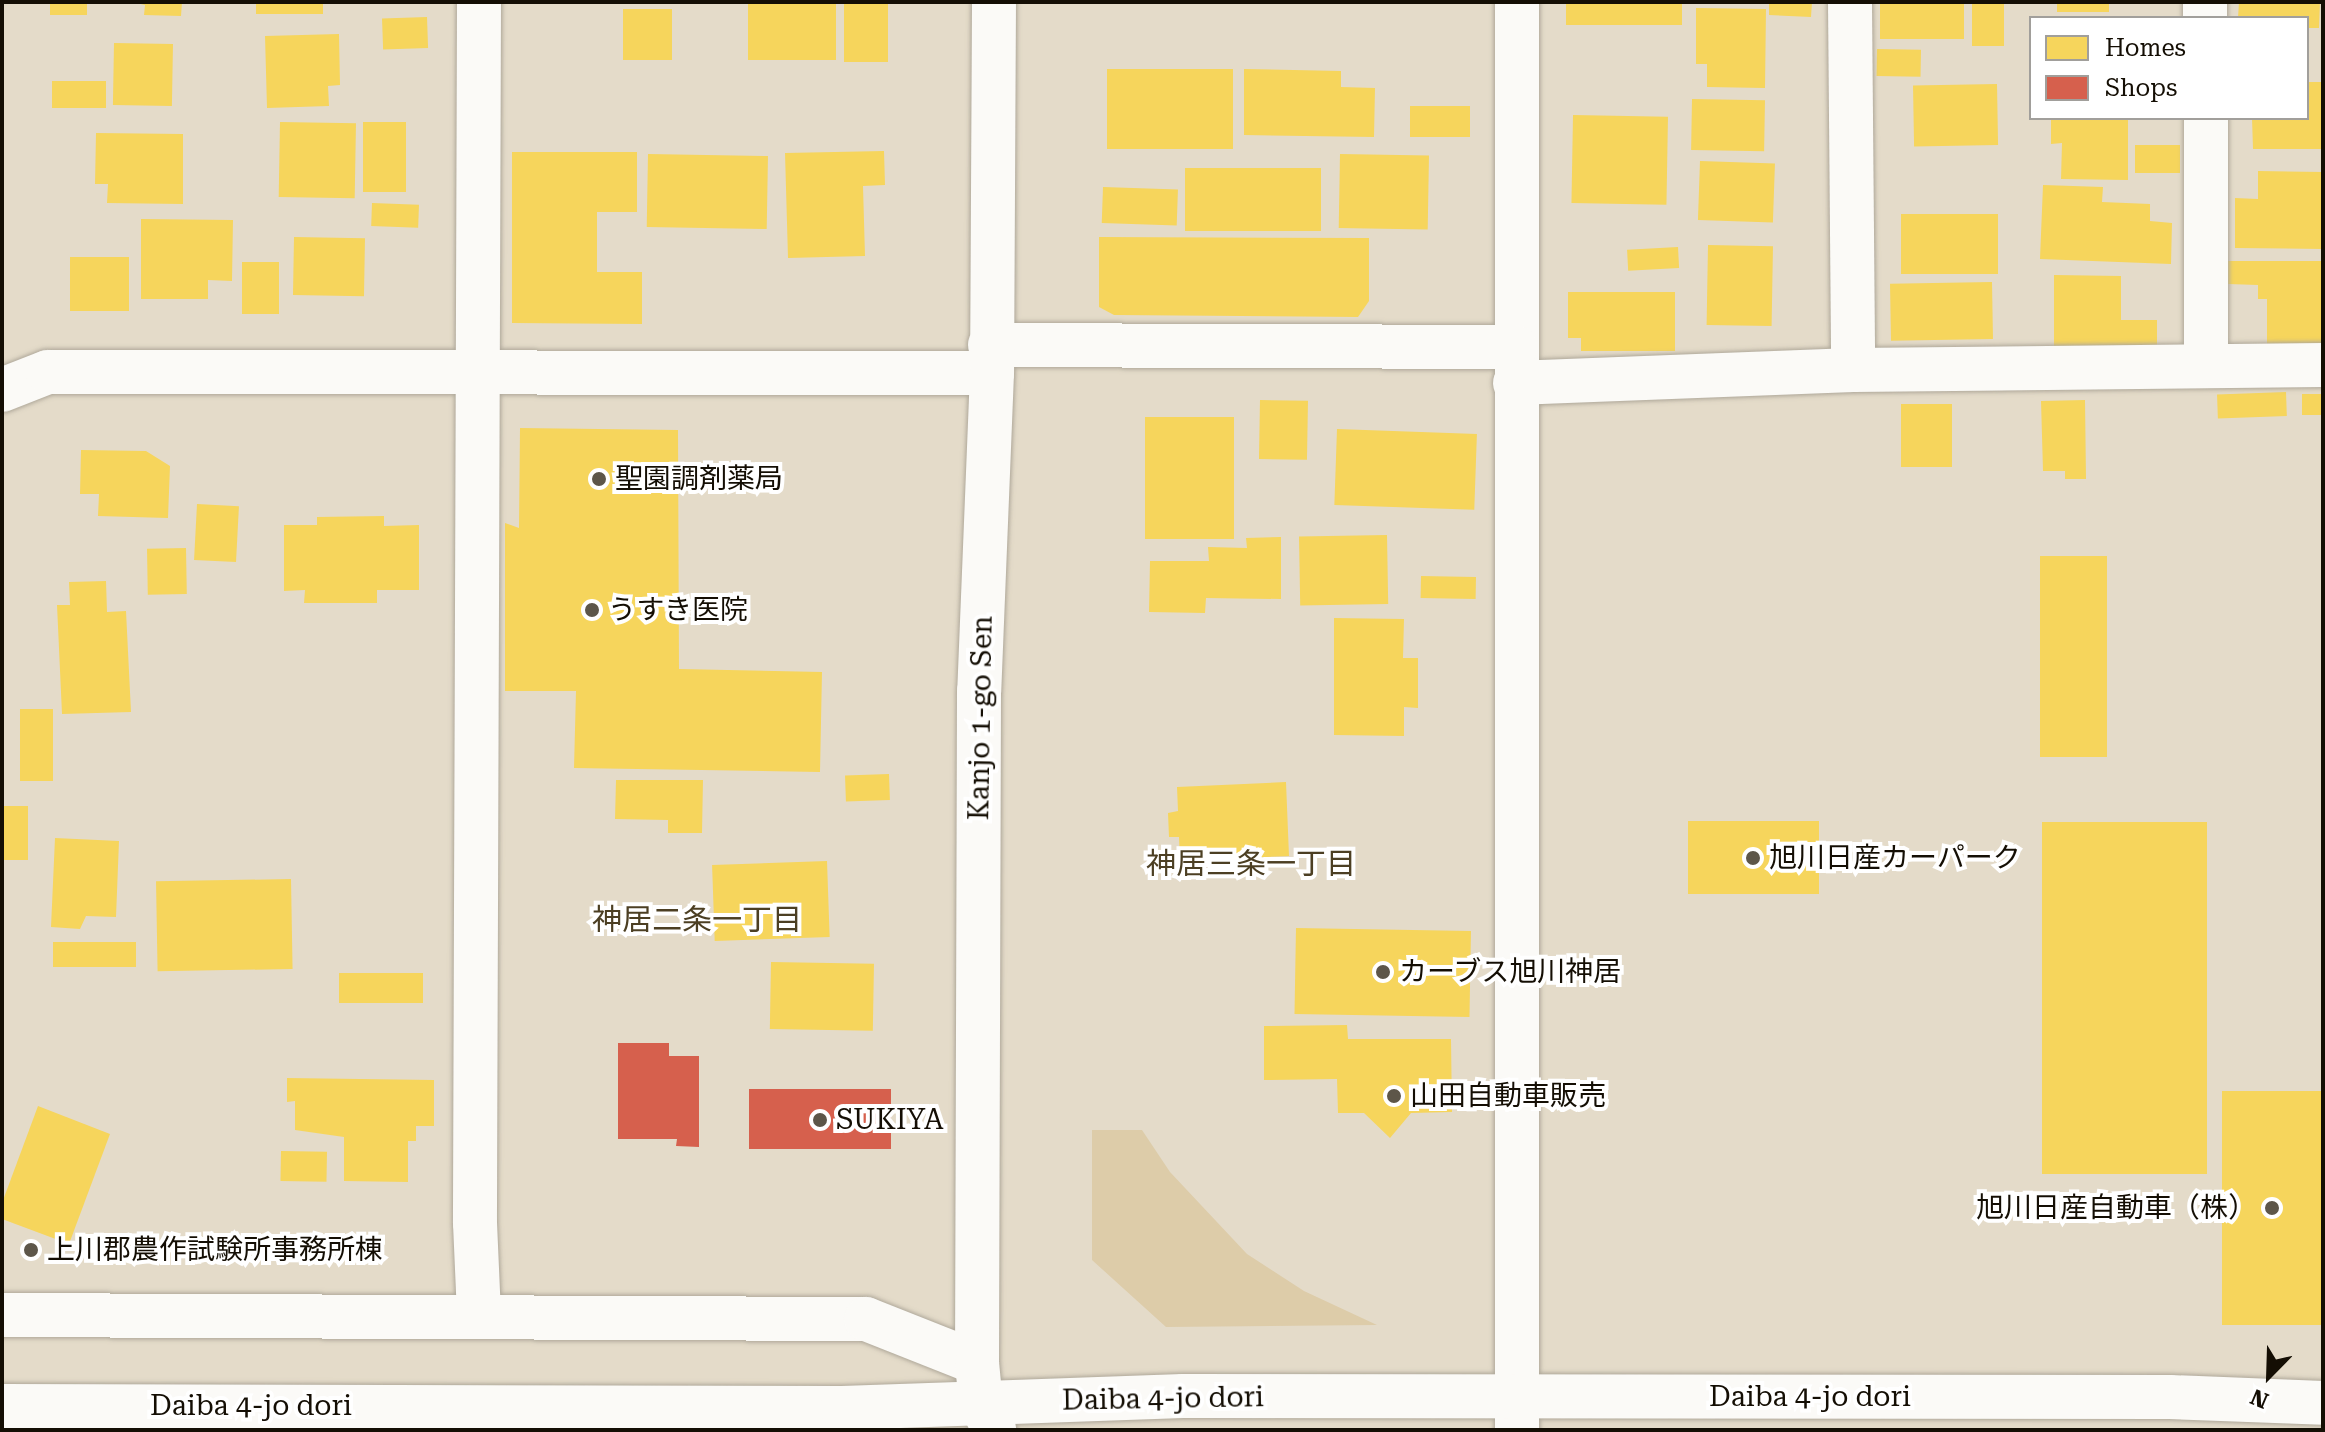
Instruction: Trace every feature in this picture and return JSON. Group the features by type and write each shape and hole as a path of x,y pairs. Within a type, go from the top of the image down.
{"main road":[{"path":"479,2 475,1223 479,1315"},
{"name":"Kanjo 1-go Sen","path":"984,1399 979,691 991,359 994,2"},
{"path":"1517,2 1517,1414"},
{"path":"1850,2 1853,370"},
{"path":"2206,120 2206,366"},
{"path":"2,390 48,372 479,373 991,359 1853,370 2323,365"},
{"path":"2,1315 866,1319 984,1399"},
{"name":"Daiba 4-jo dori","path":"2,1406 1183,1396 1517,1414 2170,1397 2323,1403"}],"shaded area":[{"path":"1092,1130 1142,1130 1170,1172 1247,1254 1304,1291 1377,1325 1166,1327 1092,1260"}],"building: Homes":[{"path":"50,2 87,2 87,15 50,15"},
{"path":"131,2 182,2 181,16 144,15 145,5"},
{"path":"256,2 323,2 323,14 256,14"},
{"path":"748,2 836,2 836,60 748,60"},
{"path":"844,2 888,2 888,62 844,62"},
{"path":"1566,2 1682,2 1682,25 1566,25"},
{"path":"1769,2 1812,2 1811,17 1769,15"},
{"path":"1880,2 1964,2 1964,39 1880,39"},
{"path":"1972,2 2004,2 2004,46 1972,46"},
{"path":"2057,2 2109,2 2109,12 2057,12"},
{"path":"2239,2 2320,2 2319,28 2309,28 2309,16 2238,16"},
{"path":"1696,8 1766,9 1765,88 1707,87 1707,64 1696,64"},
{"path":"623,9 672,9 672,60 623,60"},
{"path":"427,17 428,48 383,50 382,19"},
{"path":"339,34 340,85 328,86 329,106 267,108 265,36"},
{"path":"114,43 173,44 172,106 113,105"},
{"path":"1877,49 1921,50 1921,77 1877,76"},
{"path":"1107,69 1233,69 1233,149 1107,149"},
{"path":"1244,69 1341,71 1341,87 1375,88 1374,137 1244,135"},
{"path":"52,81 106,81 106,108 52,108"},
{"path":"2309,82 2323,82 2323,149 2253,149 2252,120 2309,120"},
{"path":"1997,84 1998,145 1914,146 1913,85"},
{"path":"1692,99 1765,100 1764,151 1691,150"},
{"path":"1410,106 1470,106 1470,137 1410,137"},
{"path":"1573,115 1668,117 1666,205 1571,203"},
{"path":"2051,120 2128,120 2128,180 2061,179 2062,143 2051,144"},
{"path":"280,122 356,123 355,198 279,197"},
{"path":"363,122 406,122 406,192 363,192"},
{"path":"96,133 183,134 183,204 107,203 108,184 95,184"},
{"path":"2135,145 2180,145 2180,173 2135,173"},
{"path":"884,151 885,185 863,186 865,256 788,258 785,153"},
{"path":"512,152 637,152 637,212 597,212 597,272 642,272 642,324 512,323"},
{"path":"648,154 768,156 767,229 647,227"},
{"path":"1340,154 1429,156 1428,230 1339,228"},
{"path":"1700,161 1775,164 1773,223 1698,220"},
{"path":"1185,168 1321,168 1321,231 1185,231"},
{"path":"2258,171 2323,172 2323,249 2235,248 2235,198 2258,199"},
{"path":"2043,185 2103,187 2102,202 2150,204 2150,221 2172,223 2171,264 2040,259"},
{"path":"1103,187 1178,190 1177,226 1102,223"},
{"path":"372,203 419,205 418,228 371,226"},
{"path":"1901,214 1998,214 1998,274 1901,274"},
{"path":"141,219 233,220 232,281 208,280 208,299 141,299"},
{"path":"294,237 365,238 364,296 293,295"},
{"path":"1099,237 1369,238 1369,301 1358,317 1114,315 1099,307"},
{"path":"1708,245 1773,246 1772,326 1707,325"},
{"path":"1678,247 1679,268 1628,271 1627,250"},
{"path":"70,257 129,257 129,311 70,311"},
{"path":"2228,261 2323,261 2323,344 2267,344 2267,299 2258,299 2258,285 2228,284"},
{"path":"242,262 279,262 279,314 242,314"},
{"path":"2054,275 2121,276 2121,320 2157,320 2157,346 2054,346"},
{"path":"1992,282 1993,339 1891,341 1890,284"},
{"path":"1568,292 1675,292 1675,351 1581,351 1581,338 1568,338"},
{"path":"2286,392 2287,416 2218,418 2217,394"},
{"path":"2302,394 2323,394 2323,415 2302,415"},
{"path":"1260,400 1308,401 1307,460 1259,459"},
{"path":"2085,400 2086,479 2065,479 2065,471 2043,471 2041,401"},
{"path":"1901,404 1952,404 1952,467 1901,467"},
{"path":"1145,417 1234,417 1234,539 1145,539"},
{"path":"520,428 678,430 679,669 822,672 820,772 574,768 576,691 505,691 505,523 519,528"},
{"path":"1337,429 1477,434 1474,510 1334,505"},
{"path":"81,450 146,451 170,466 168,518 98,516 99,494 80,494"},
{"path":"197,504 239,506 236,562 194,560"},
{"path":"384,516 384,526 419,525 419,590 377,590 377,603 304,603 305,590 284,591 284,525 317,525 317,517"},
{"path":"1387,535 1388,604 1300,606 1299,537"},
{"path":"1281,537 1281,599 1206,598 1205,613 1149,612 1150,561 1209,561 1208,547 1247,548 1246,538"},
{"path":"186,548 187,594 148,595 147,549"},
{"path":"2040,556 2107,556 2107,757 2040,757"},
{"path":"1421,576 1476,577 1476,599 1421,598"},
{"path":"106,581 107,612 126,611 131,712 62,714 57,605 70,605 69,582"},
{"path":"1334,618 1404,619 1403,658 1418,658 1418,708 1404,707 1404,736 1334,735"},
{"path":"20,709 53,709 53,781 20,781"},
{"path":"889,774 890,800 846,802 845,776"},
{"path":"616,780 703,780 702,833 668,833 668,820 615,819"},
{"path":"1286,782 1289,856 1180,861 1179,837 1169,837 1168,813 1178,811 1177,787"},
{"path":"2,806 28,806 28,860 2,860"},
{"name":"旭川日産カーパーク","path":"1688,821 1819,821 1819,894 1688,894"},
{"path":"2042,822 2207,822 2207,1174 2042,1174"},
{"path":"55,838 119,841 116,917 86,916 80,929 51,927"},
{"path":"827,861 830,937 715,941 712,865"},
{"path":"291,879 293,969 158,971 156,881"},
{"name":"カーブス旭川神居","path":"1296,928 1471,931 1469,1017 1294,1014"},
{"path":"53,942 136,942 136,967 53,967"},
{"path":"771,962 874,964 873,1031 770,1029"},
{"path":"339,973 423,973 423,1003 339,1003"},
{"name":"山田自動車販売","path":"1347,1025 1348,1039 1451,1039 1452,1112 1411,1113 1390,1138 1364,1113 1338,1113 1337,1079 1264,1080 1264,1026"},
{"path":"287,1078 434,1080 434,1126 416,1126 416,1141 408,1141 408,1182 344,1181 344,1137 295,1130 295,1101 287,1102"},
{"name":"旭川日産自動車（株）","path":"2222,1091 2323,1091 2323,1325 2222,1325"},
{"path":"38,1106 110,1134 69,1244 2,1219 2,1203"},
{"path":"281,1151 327,1152 326,1182 280,1181"}],"building: Shops":[{"path":"618,1043 669,1043 669,1056 699,1056 699,1147 676,1146 677,1139 618,1139"},
{"name":"SUKIYA","path":"749,1089 891,1089 891,1149 749,1149"}],"place":[{"name":"聖園調剤薬局","path":"599,479"},
{"name":"うすき医院","path":"592,610"},
{"name":"旭川日産カーパーク","path":"1753,858"},
{"name":"カーブス旭川神居","path":"1383,972"},
{"name":"山田自動車販売","path":"1394,1096"},
{"name":"SUKIYA","path":"820,1120"},
{"name":"旭川日産自動車（株）","path":"2272,1208"},
{"name":"上川郡農作試験所事務所棟","path":"31,1250"}],"district":[{"name":"神居三条一丁目","path":"1251,864"},
{"name":"神居二条一丁目","path":"697,920"}]}
